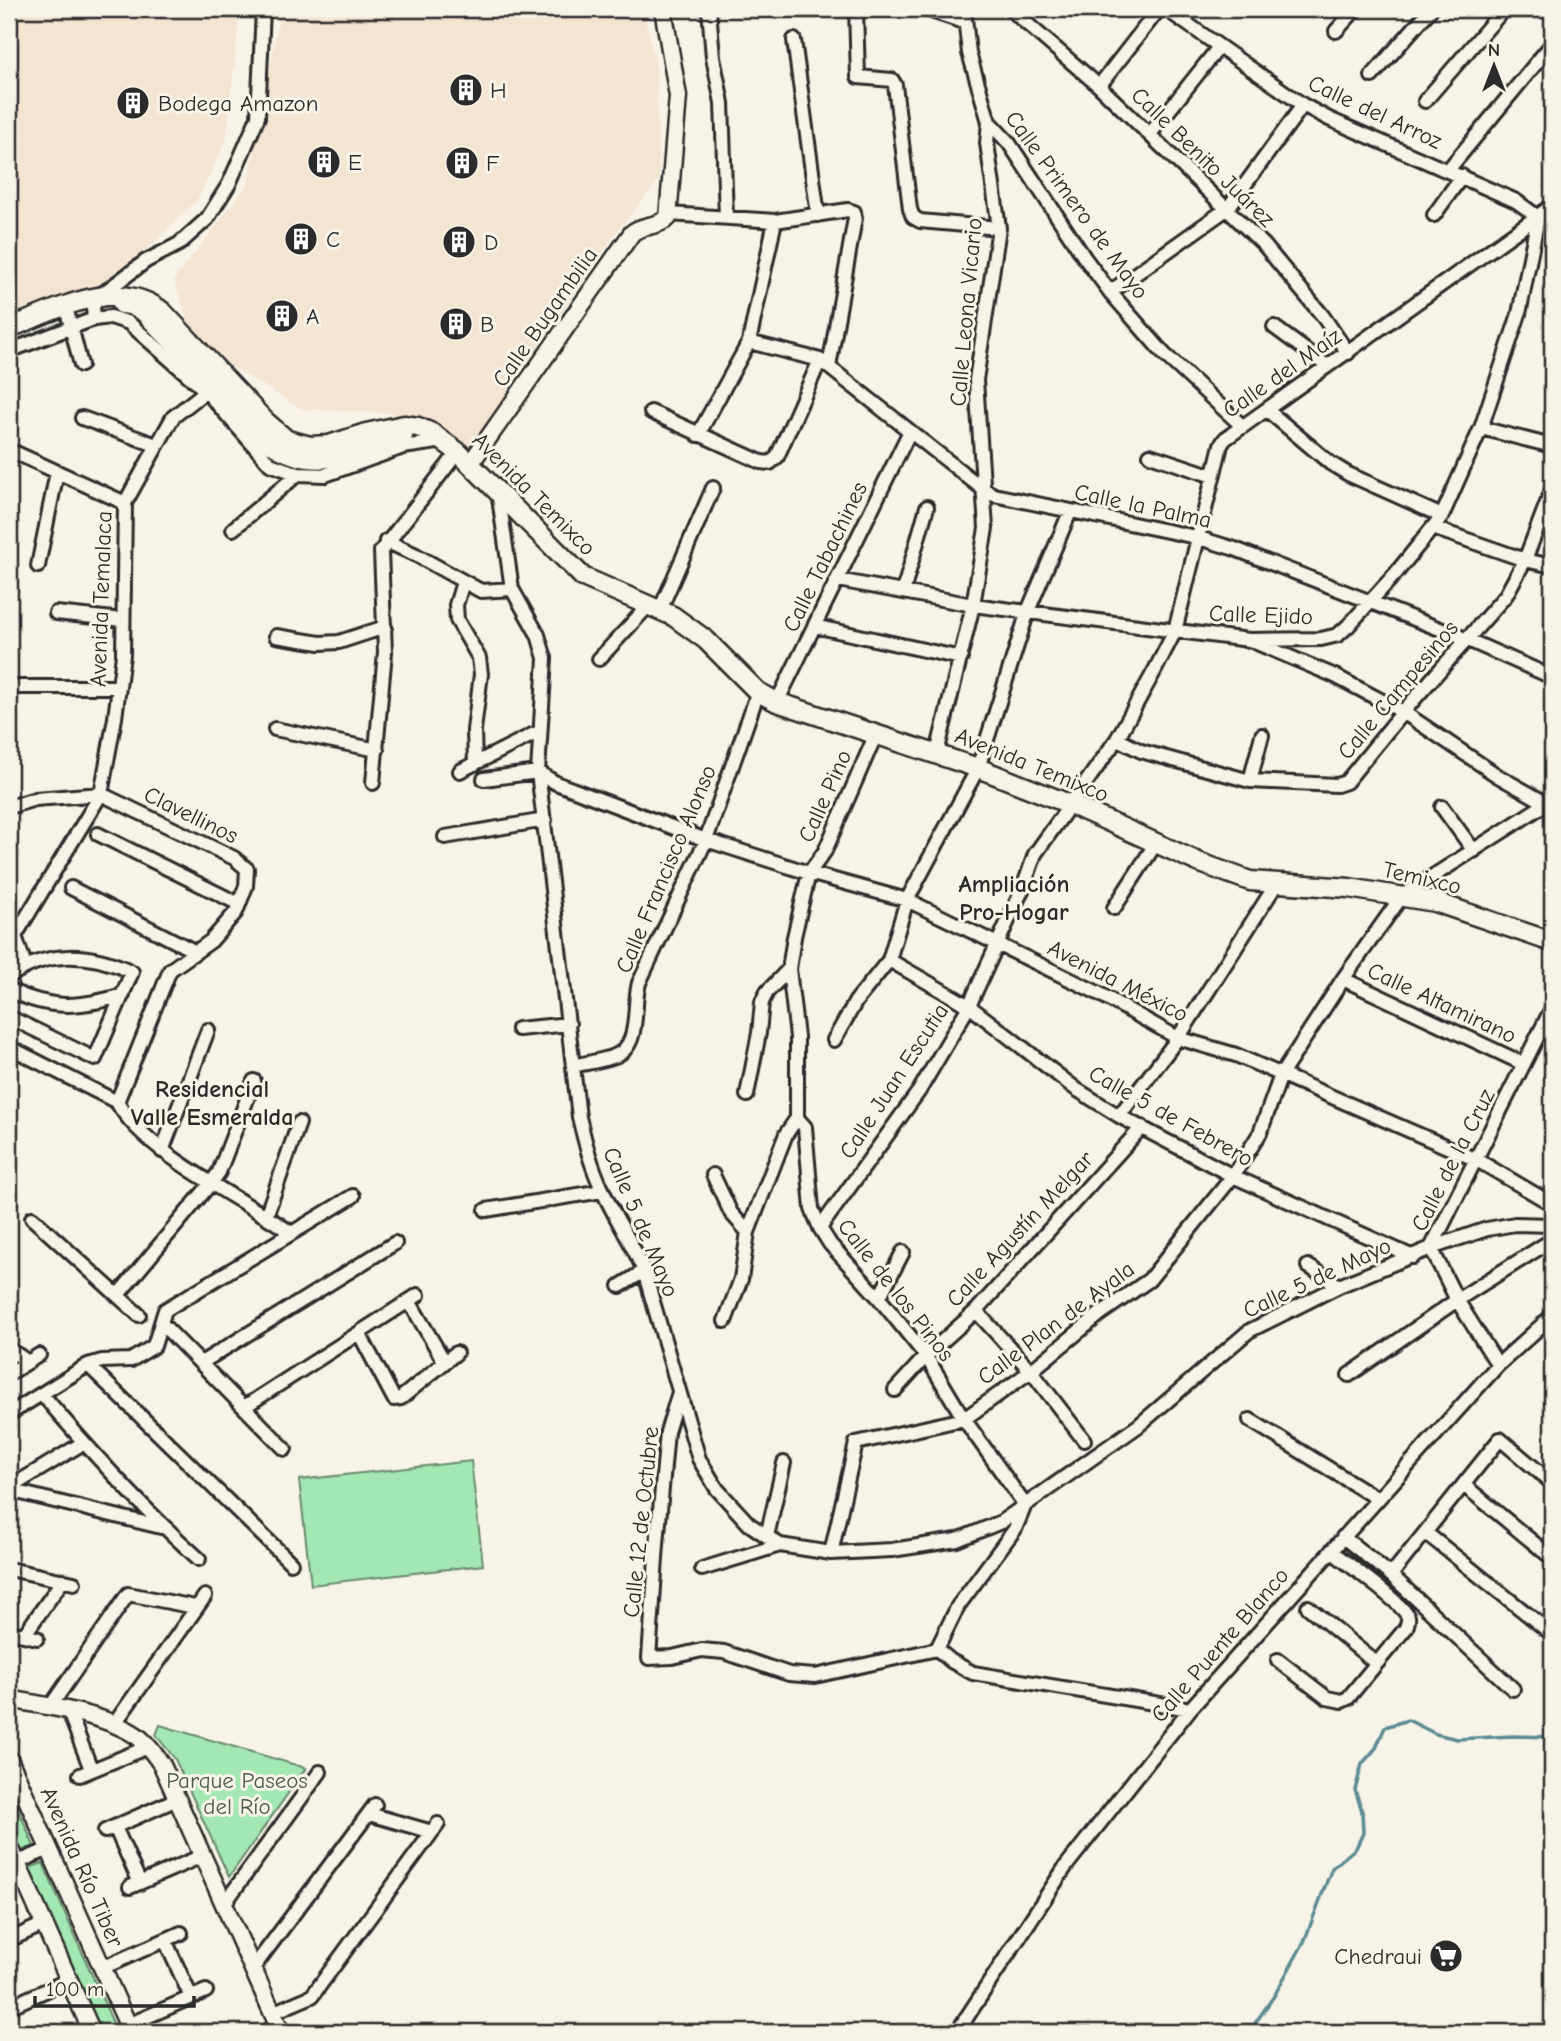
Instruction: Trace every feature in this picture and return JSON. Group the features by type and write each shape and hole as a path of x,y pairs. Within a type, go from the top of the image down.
{"main road":[{"path":"9,337 70,321 95,308 107,295 129,295 150,301 163,312 265,421 287,440 310,446 329,445 404,425 451,447"},
{"path":"9,328 115,303 130,305 149,318 269,442 284,453 302,459 333,458 402,436 451,447"},
{"name":"Avenida Temixco","path":"451,447 583,578 673,616 706,639 758,692 777,702 978,768 1072,805 1226,873 1250,881 1277,883"},
{"name":"Temixco","path":"1277,883 1349,888 1435,902 1552,942"}],"street":[{"path":"263,9 258,117 239,164 207,219 179,244 136,269 95,308 129,323 206,391 270,464 298,474 325,475 402,447 451,447"},
{"path":"651,412 761,463 770,463 778,457 824,364 855,218 854,212 848,210 775,221 669,214 678,96 663,9"},
{"path":"709,9 712,57 722,103 726,217"},
{"path":"856,9 858,77 886,78 892,80 895,85 913,217 920,221 999,228"},
{"path":"925,9 964,15"},
{"name":"Calle Benito Juárez","path":"1010,9 1099,86 1264,244 1322,315 1348,353"},
{"path":"1099,86 1159,9"},
{"name":"Calle del Arroz","path":"1166,9 1303,105 1516,201 1538,218"},
{"path":"1336,31 1356,9"},
{"path":"1372,76 1431,9"},
{"path":"1425,101 1504,9"},
{"name":"Calle Primero de Mayo","path":"964,15 969,53 989,122 1009,143 1110,292 1164,354 1241,425"},
{"path":"794,40 818,215"},
{"path":"1448,170 1552,44"},
{"path":"1150,134 1219,47"},
{"path":"1110,292 1228,208 1303,105"},
{"name":"Calle Leona Vicario","path":"937,753 973,605 986,527 976,380 999,228 987,143 989,122"},
{"path":"1434,215 1462,176"},
{"name":"Calle del Maíz","path":"1072,805 1117,739 1175,631 1221,444 1241,425 1348,353 1552,206"},
{"name":"Calle Bugambilia","path":"451,447 632,233 660,225 669,214"},
{"name":"Calle Ejido","path":"838,580 973,605 1249,640 1321,639 1338,635 1396,573 1442,516 1481,428 1519,314 1538,218"},
{"path":"698,435 749,342 775,221"},
{"path":"9,351 70,321 81,365"},
{"path":"1275,327 1327,366"},
{"name":"Calle la Palma","path":"749,342 824,364 994,495 1196,537 1236,549 1468,640 1552,677"},
{"name":"Avenida Temalaca","path":"101,794 123,655 125,503 173,417 206,391"},
{"path":"1267,410 1330,463 1348,474 1442,516"},
{"path":"82,418 156,445"},
{"path":"1481,428 1552,446"},
{"name":"Calle Tabachines","path":"777,702 910,432"},
{"path":"373,783 385,652 381,551 451,447"},
{"path":"16,453 125,503"},
{"path":"1150,454 1213,476"},
{"path":"38,566 57,472"},
{"path":"233,529 298,474"},
{"path":"599,659 655,608 713,488"},
{"name":"Calle Campesinos","path":"1117,739 1141,751 1250,781 1337,785 1346,782 1403,712 1506,595 1525,559 1552,490"},
{"name":"Calle 5 de Mayo","path":"498,491 512,589 538,635 545,658 538,772 579,1117 587,1150 602,1191 633,1245 644,1271 699,1459 717,1489 749,1524 780,1545 831,1553 892,1550 957,1540 1001,1522 1138,1426 1249,1331 1339,1286 1431,1248 1488,1229 1515,1224 1552,1225"},
{"path":"902,592 927,507"},
{"path":"834,1040 856,1001 890,960 907,900 978,768 1028,611 1070,512"},
{"path":"1433,528 1552,566"},
{"path":"386,541 481,591 512,589"},
{"path":"463,582 456,605 457,620 479,658 481,674 474,730 475,764"},
{"path":"57,613 123,620"},
{"path":"814,626 961,658"},
{"path":"276,636 320,643 339,642 385,627"},
{"path":"1249,640 1335,676 1403,712 1498,776 1550,805"},
{"path":"10,687 119,687"},
{"name":"Calle Francisco Alonso","path":"573,1066 614,1057 626,1050 632,1039 635,996 639,983 706,840 758,692"},
{"path":"275,729 377,750"},
{"path":"460,771 540,731"},
{"name":"Calle Pino","path":"809,873 825,851 876,734"},
{"path":"1250,781 1262,735"},
{"path":"484,779 538,772"},
{"name":"Avenida México","path":"538,772 556,783 706,840 809,873 907,900 1098,993 1178,1038 1236,1055 1477,1160 1552,1204"},
{"path":"9,807 35,799 101,794"},
{"path":"25,965 15,936 101,794"},
{"name":"Clavellinos","path":"101,794 234,858 247,869 246,886 236,912 211,941 170,970 117,1102"},
{"name":"Calle Juan Escutia","path":"820,1228 919,1091 968,1006 1023,888 1035,854 1072,805"},
{"name":"Calle Plan de Ayala","path":"831,1553 856,1443 964,1419 1031,1371 1100,1314 1149,1280 1233,1176 1260,1133 1281,1076 1343,979 1402,896 1550,805"},
{"path":"1442,807 1474,851"},
{"path":"445,837 545,820"},
{"path":"98,834 239,904"},
{"path":"1114,908 1156,843"},
{"name":"Calle de los Pinos","path":"809,873 789,970 797,1037 797,1118 805,1127 812,1209 830,1244 926,1356 964,1419 1025,1505"},
{"path":"1119,1116 1178,1038 1277,883"},
{"path":"71,888 196,952"},
{"path":"9,977 25,965 59,956 92,958 132,972 95,1059 9,1017"},
{"name":"Calle 5 de Febrero","path":"890,960 968,1006 1076,1089 1119,1116 1233,1176 1413,1257"},
{"path":"747,1095 762,1002 767,992 789,970"},
{"name":"Calle Altamirano","path":"1343,979 1524,1064"},
{"path":"9,990 29,1000 52,1005 91,1005 123,995"},
{"name":"Calle de la Cruz","path":"1498,1365 1457,1300 1431,1248 1552,1008"},
{"path":"518,1028 569,1024"},
{"path":"162,1151 208,1030"},
{"path":"9,1047 117,1102 124,1116 162,1151 290,1232"},
{"path":"118,1295 219,1172 254,1081"},
{"path":"725,1321 741,1279 748,1232 786,1134 797,1118"},
{"path":"266,1216 299,1123"},
{"name":"Calle Agustín Melgar","path":"895,1390 926,1356 976,1311 1142,1127"},
{"path":"713,1175 731,1213 748,1232"},
{"path":"486,1210 602,1191"},
{"path":"9,1414 88,1366 102,1361 131,1360 154,1346 165,1310 353,1196"},
{"path":"32,1218 139,1315"},
{"path":"1349,1375 1457,1300 1552,1240"},
{"path":"201,1363 395,1243"},
{"path":"879,1298 903,1252"},
{"path":"1308,1266 1339,1286"},
{"path":"620,1286 644,1271"},
{"path":"244,1407 414,1298 444,1361"},
{"path":"976,1311 1031,1371 1084,1440"},
{"name":"Calle Puente Blanco","path":"957,2032 1066,1866 1189,1709 1498,1365 1552,1317"},
{"path":"162,1324 285,1449"},
{"path":"359,1333 394,1399 401,1398 456,1353"},
{"path":"9,1349 34,1358 9,1374"},
{"path":"88,1366 291,1563"},
{"name":"Calle 12 de Octubre","path":"680,1390 667,1432 649,1658 672,1657 702,1650 724,1652 789,1674 815,1675 937,1649"},
{"path":"42,1394 83,1443 163,1527 199,1559"},
{"path":"1250,1420 1378,1499"},
{"path":"1391,1575 1500,1439 1552,1483"},
{"path":"9,1489 83,1443"},
{"path":"767,1536 784,1464"},
{"path":"1465,1486 1552,1558"},
{"path":"9,1489 163,1527"},
{"name":"Calle 5 de Mayo","path":"937,1649 958,1606 1015,1529 1025,1505"},
{"path":"1426,1533 1552,1634"},
{"path":"1343,1537 1391,1575 1513,1689"},
{"path":"702,1569 780,1545"},
{"path":"1278,1660 1327,1698 1342,1701 1349,1698 1406,1628 1408,1617 1379,1589 1331,1551"},
{"path":"9,1569 69,1581 31,1636 9,1632"},
{"path":"50,1707 128,1594 195,1608"},
{"path":"115,1723 205,1595"},
{"path":"1308,1607 1376,1663"},
{"path":"937,1649 951,1661 973,1673 1189,1709"},
{"path":"9,1699 115,1723 139,1737 148,1746 162,1765 253,1968 274,2026 312,1996 435,1828 372,1809 253,1968"},
{"path":"69,1712 86,1772 148,1746"},
{"name":"Avenida Río Tiber","path":"9,1759 129,2029"},
{"path":"224,1904 320,1772"},
{"path":"177,1799 110,1829 135,1885 202,1856"},
{"path":"9,1845 13,1865 44,1924 92,2032"},
{"path":"13,1865 49,1849"},
{"path":"9,1940 44,1924"},
{"path":"102,1968 181,1933"},
{"path":"165,1940 191,1997"},
{"path":"9,2007 69,1980"},
{"path":"129,2029 206,1991"}],"shaded area":[{"path":"9,9 240,9 226,141 197,200 146,250 92,292 9,320"},
{"path":"281,9 643,9 656,66 659,180 620,227 471,446 408,414 302,409 196,345 174,280 248,184"}],"green space":[{"path":"471,1461 483,1565 311,1585 299,1480"},
{"name":"Parque Paseos del Río","path":"160,1725 306,1768 229,1877 175,1759 156,1735"},
{"path":"9,1787 34,1846 20,1851 9,1826"},
{"path":"43,1863 117,2032 101,2032 29,1868"}],"waterway":[{"path":"1249,2032 1274,1996 1304,1942 1332,1868 1356,1848 1363,1833 1362,1811 1355,1790 1362,1764 1376,1748 1385,1727 1408,1720 1436,1734 1457,1739 1552,1737"}],"place":[{"name":"H","path":"466,90"},
{"name":"Bodega Amazon","path":"133,103"},
{"name":"E","path":"324,162"},
{"name":"F","path":"462,163"},
{"name":"C","path":"301,239"},
{"name":"D","path":"459,242"},
{"name":"A","path":"282,316"},
{"name":"B","path":"456,324"},
{"name":"Chedraui","path":"1446,1956"}],"district":[{"name":"Ampliación Pro-Hogar","path":"1014,898"},
{"name":"Residencial Valle Esmeralda","path":"212,1103"}]}
